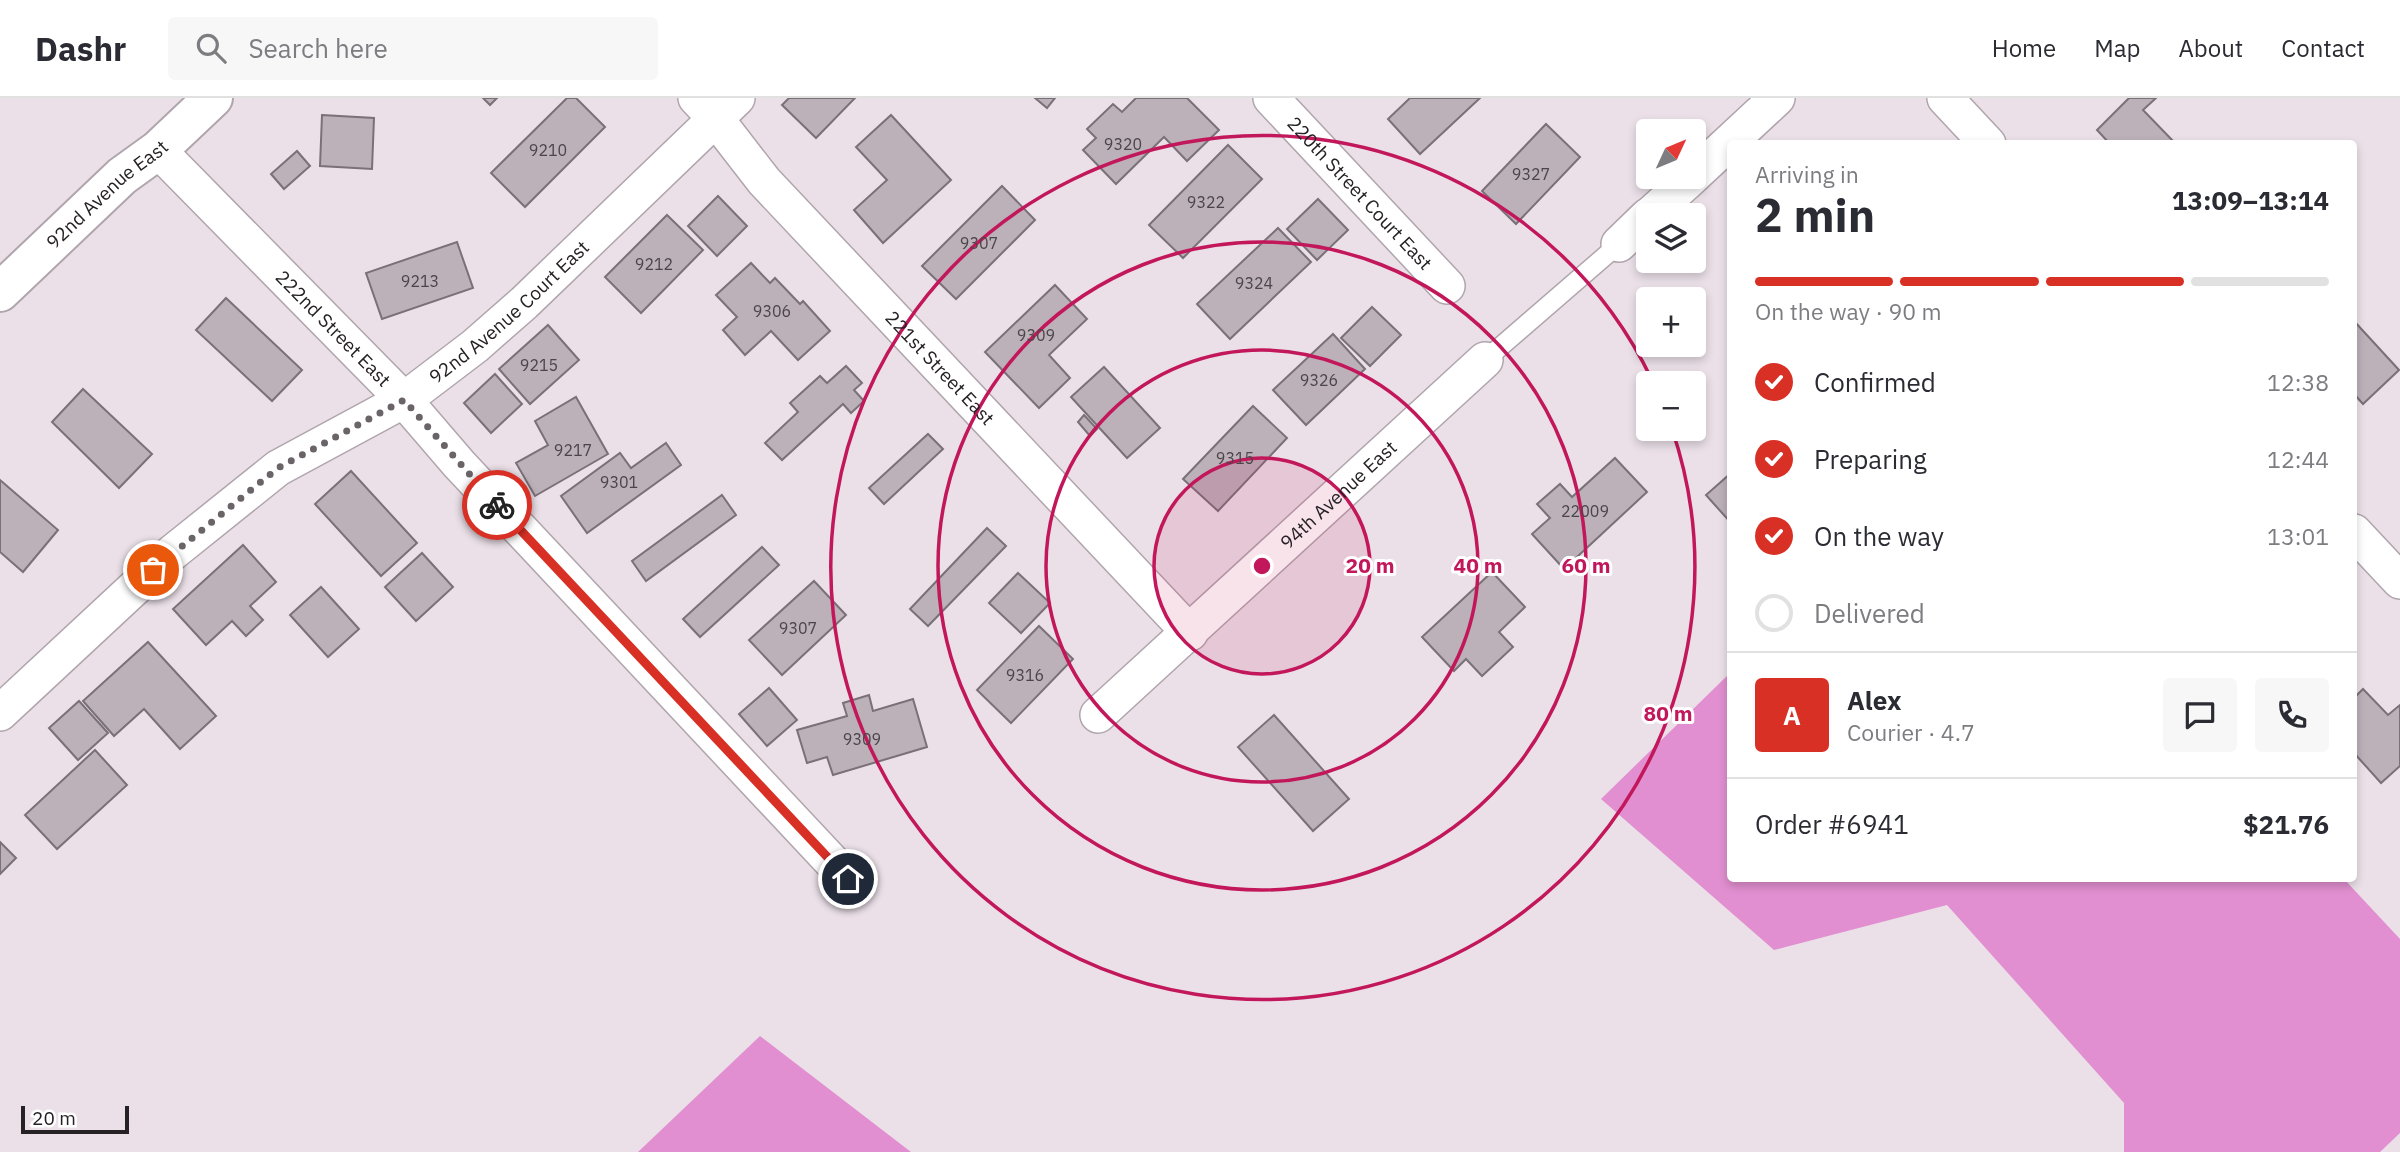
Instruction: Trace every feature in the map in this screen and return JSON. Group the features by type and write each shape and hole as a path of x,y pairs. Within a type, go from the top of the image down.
{"street":[{"name":"92nd Avenue East","path":"0,292 122,176 158,150 213,98"},
{"name":"220th Street Court East","path":"1271,98 1447,286"},
{"path":"1732,140 1777,98"},
{"path":"1945,98 1984,140"},
{"name":"92nd Avenue Court East","path":"0,713 172,553 278,468 404,400 475,346 524,303 717,105"},
{"name":"221st Street East","path":"717,105 764,181 1190,633"},
{"path":"1706,164 1727,144"},
{"name":"222nd Street East","path":"158,150 404,400 459,464 848,879"},
{"path":"1663,203 1679,189"},
{"path":"1619,243 1636,228"},
{"name":"94th Avenue East","path":"1098,715 1485,360"},
{"path":"2357,535 2400,581"}],"lane":[{"path":"1485,360 1619,243"}],"shaded area":[{"path":"1727,676 1727,882 2347,882 2400,939 2400,1133 2380,1152 2124,1152 2124,1103 1947,905 1774,950 1601,799"},
{"path":"760,1036 911,1152 638,1152"}],"building":[{"path":"483,98 497,98 490,105"},
{"path":"567,98 576,98 605,127 525,207 491,173"},
{"path":"789,98 855,98 816,138 782,105"},
{"path":"1035,98 1055,98 1047,108"},
{"path":"1136,98 1187,98 1219,130 1187,161 1164,137 1116,184 1083,150 1096,138 1087,129 1113,104 1122,112"},
{"path":"1410,98 1480,98 1420,154 1388,119"},
{"path":"2129,98 2156,98 2143,110 2172,140 2106,140 2097,130"},
{"path":"322,115 374,118 372,169 320,166"},
{"path":"891,115 951,180 883,243 854,210 887,180 856,147"},
{"path":"1546,124 1580,157 1516,224 1482,191"},
{"path":"1228,145 1262,179 1183,258 1149,225"},
{"path":"297,151 310,166 284,189 271,174"},
{"path":"1002,186 1035,220 956,299 922,266"},
{"path":"718,196 747,226 717,256 688,226"},
{"path":"1318,199 1348,230 1317,260 1287,229"},
{"path":"667,215 703,250 641,313 605,277"},
{"path":"1278,228 1311,262 1230,339 1197,304"},
{"path":"457,242 473,288 382,319 366,273"},
{"path":"751,263 770,283 775,278 800,304 803,301 830,331 798,360 771,331 745,355 723,330 737,317 716,295"},
{"path":"1055,285 1087,319 1049,355 1070,378 1039,408 985,352"},
{"path":"226,298 302,370 272,401 196,330"},
{"path":"1372,307 1401,335 1370,366 1341,338"},
{"path":"2357,324 2399,370 2363,404 2357,397"},
{"path":"548,325 579,360 530,404 499,369"},
{"path":"1333,334 1365,369 1306,425 1273,390"},
{"path":"846,366 862,383 854,390 864,401 851,413 843,404 782,460 765,443 798,412 790,403 820,376 827,383"},
{"path":"1104,367 1160,428 1127,458 1071,397"},
{"path":"495,374 522,404 491,433 464,403"},
{"path":"83,389 152,454 119,488 52,422"},
{"path":"576,397 608,454 535,496 516,463 548,445 535,421"},
{"path":"1253,406 1287,438 1218,511 1183,479"},
{"path":"1084,415 1097,429 1090,436 1078,422"},
{"path":"928,434 943,449 884,504 869,488"},
{"path":"666,443 681,465 587,533 561,496 620,453 631,468"},
{"path":"1615,458 1647,492 1564,569 1532,534 1550,518 1537,504 1560,484 1572,497"},
{"path":"351,471 417,543 381,576 315,504"},
{"path":"1727,477 1727,519 1706,495"},
{"path":"0,480 58,530 23,572 0,552"},
{"path":"722,495 736,515 646,581 632,561"},
{"path":"987,528 1006,546 928,626 910,609"},
{"path":"243,545 276,582 250,606 263,620 246,636 232,621 206,645 173,609"},
{"path":"762,547 779,565 700,637 683,619"},
{"path":"422,553 453,587 416,621 385,587"},
{"path":"1492,572 1525,607 1499,632 1513,647 1482,676 1466,659 1454,671 1422,637"},
{"path":"1018,573 1050,603 1021,633 989,603"},
{"path":"814,581 846,615 782,675 749,640"},
{"path":"321,587 359,629 328,657 290,615"},
{"path":"1039,626 1073,659 1011,723 977,690"},
{"path":"148,642 216,716 180,749 144,709 114,736 83,701"},
{"path":"769,688 797,720 767,746 739,714"},
{"path":"2363,689 2388,715 2400,705 2400,766 2381,783 2357,756 2357,695"},
{"path":"869,695 873,711 913,699 927,747 833,775 827,757 807,763 797,730 847,716 843,703"},
{"path":"79,701 108,733 78,760 49,728"},
{"path":"1274,715 1349,799 1313,831 1238,747"},
{"path":"95,750 127,785 57,849 25,815"},
{"path":"0,842 16,858 0,874"}],"way so far":[{"path":"153,570 278,468 404,400 497,505"}],"route":[{"path":"497,505 848,879"}]}
